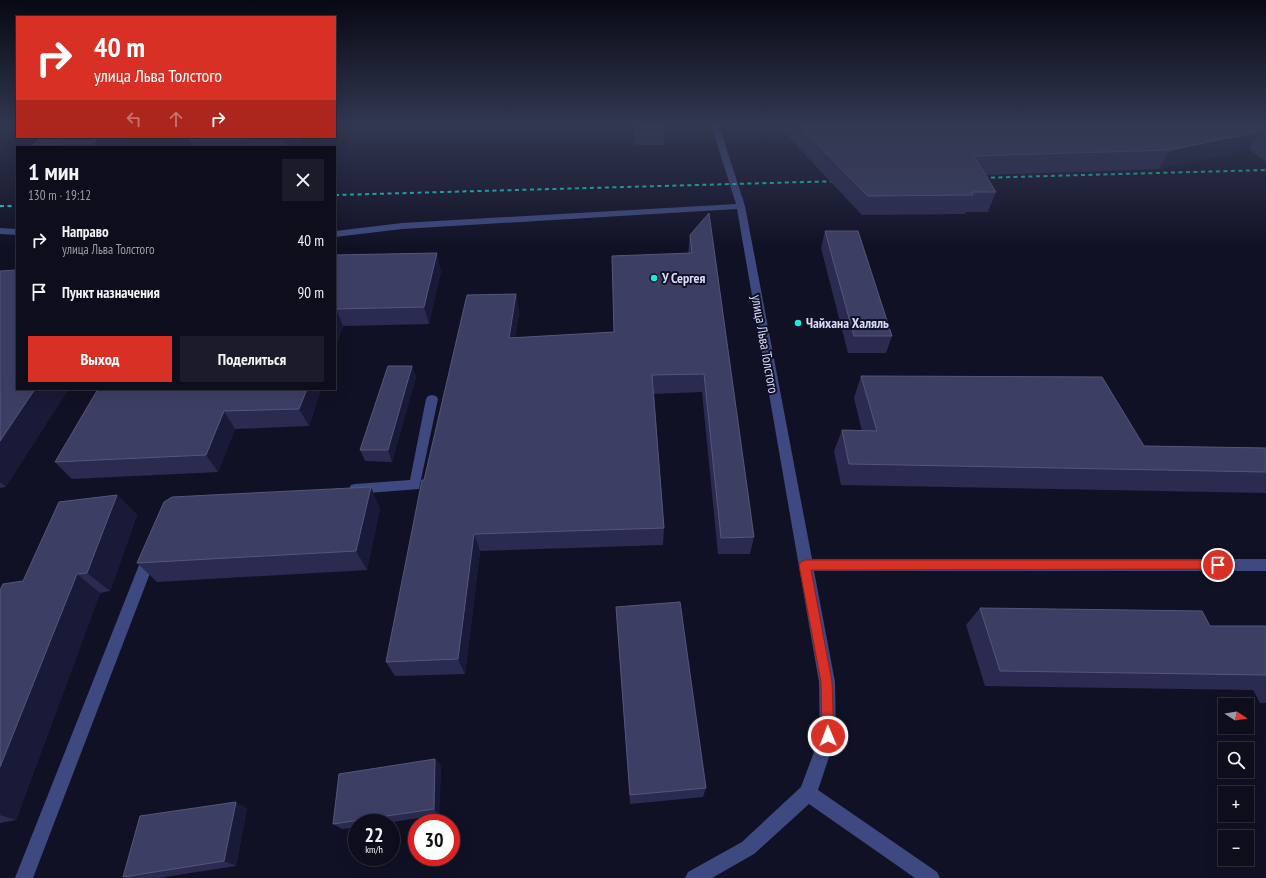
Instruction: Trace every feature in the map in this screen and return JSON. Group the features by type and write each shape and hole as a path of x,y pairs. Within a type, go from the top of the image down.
{"street":[{"name":"улица Льва Толстого","path":"694,878 748,848 808,793 828,736 826,682 741,206 736,184 730,166"},
{"path":"336,234 402,226 741,206"},
{"path":"0,231 16,232"},
{"path":"344,490 415,485 432,399"},
{"path":"24,878 156,539"},
{"path":"805,565 1266,565"},
{"path":"808,793 931,878"}],"building":[{"path":"838,166 980,166 996,192 972,192 973,195 868,196"},
{"path":"709,213 754,537 721,538 704,374 652,375 664,528 474,534 458,659 386,662 422,480 424,480 467,295 516,294 509,338 614,332 612,256 692,253 690,235"},
{"path":"825,231 858,231 892,336 854,336"},
{"path":"437,253 424,307 336,309 336,255"},
{"path":"16,270 16,390 34,390 0,441 0,271"},
{"path":"388,366 412,366 388,450 360,450"},
{"path":"861,376 1102,377 1144,446 1266,448 1266,472 849,464 842,430 877,431"},
{"path":"97,390 307,390 299,409 224,411 206,455 55,462"},
{"path":"371,487 356,551 137,563 164,502 172,497"},
{"path":"117,495 87,573 77,574 0,767 0,590 3,584 23,581 59,502"},
{"path":"680,602 706,788 630,795 616,607"},
{"path":"980,608 1202,611 1210,626 1266,626 1266,675 1000,671"},
{"path":"435,759 434,809 400,814 348,814 348,822 333,824 339,774"},
{"path":"236,802 224,861 123,877 140,816"}],"railway":[{"path":"976,178 1266,170"},
{"path":"336,195 842,181"},
{"path":"0,206 16,206"}],"place":[{"name":"У Сергея","path":"654,278"},
{"name":"Чайхана Халяль","path":"798,323"}],"route":[{"path":"828,736 826,682 805,565 1218,565"}]}
